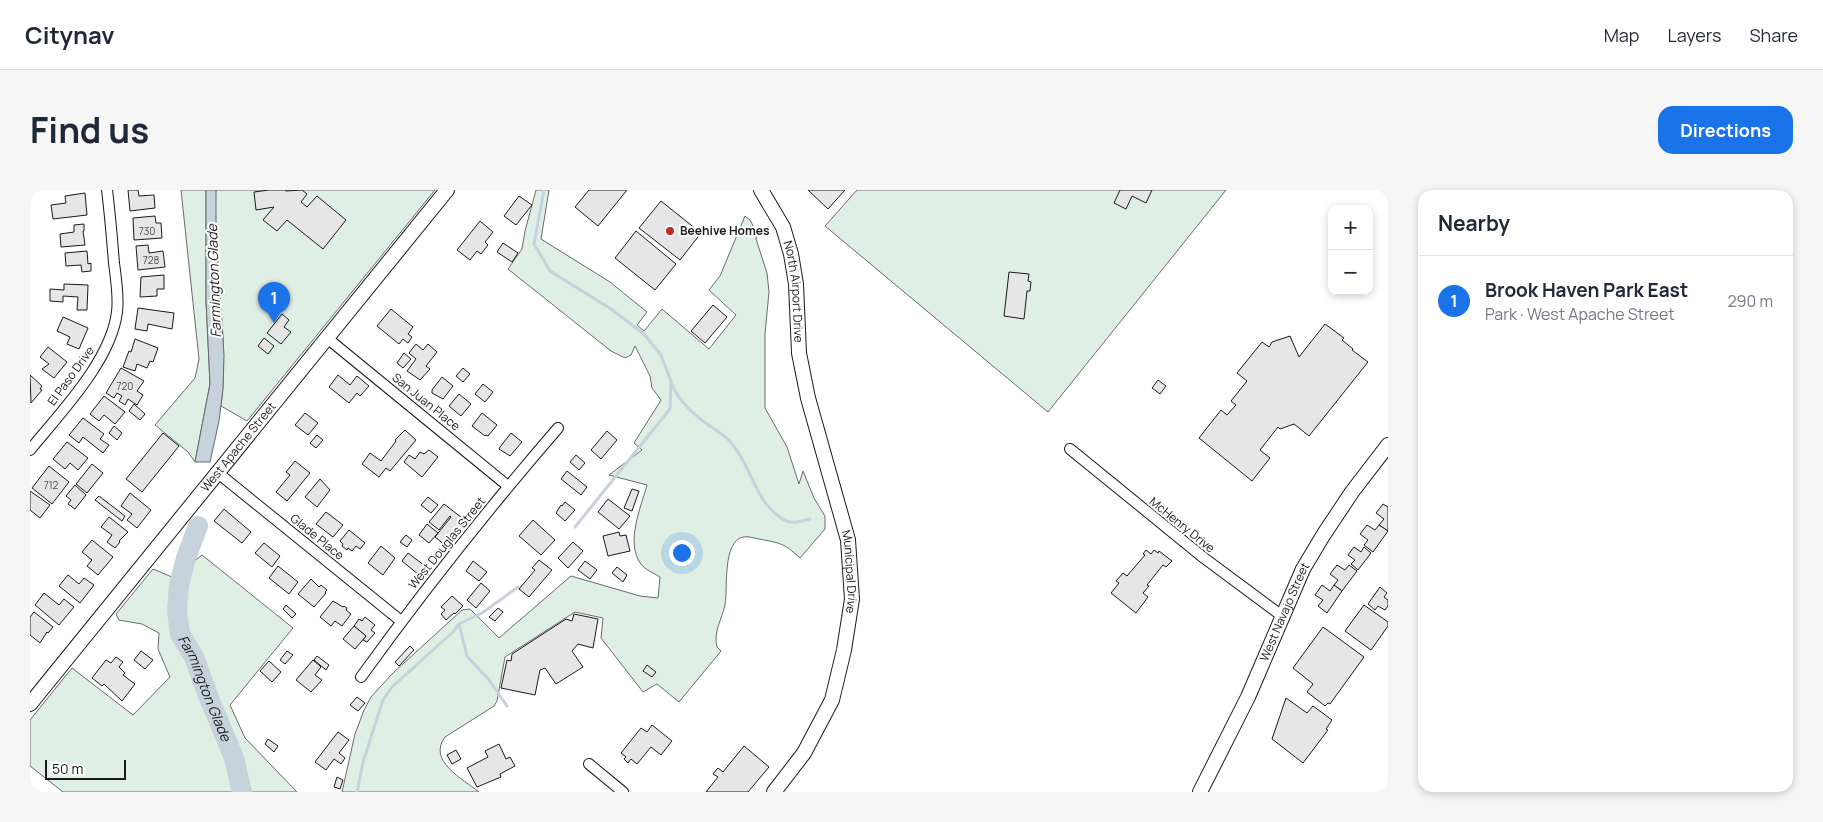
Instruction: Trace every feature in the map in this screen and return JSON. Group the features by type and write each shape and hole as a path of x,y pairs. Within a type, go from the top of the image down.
{"main road":[{"name":"West Apache Street","path":"30,704 447,190"},
{"name":"North Airport Drive","path":"761,190 783,228 792,254 796,284 799,354 808,398"},
{"name":"Municipal Drive","path":"774,792 804,753 832,700 844,650 852,599 848,540 808,398"},
{"name":"West Navajo Street","path":"1200,792 1248,697 1303,569 1324,534 1388,445"}],"street":[{"name":"El Paso Drive","path":"30,450 99,362 110,339 118,302 107,190"},
{"name":"San Juan Place","path":"327,338 508,486"},
{"name":"West Douglas Street","path":"361,677 401,621 508,486 558,428"},
{"name":"McHenry Drive","path":"1070,449 1204,558 1282,616"},
{"name":"Glade Place","path":"218,473 401,621"},
{"path":"589,764 623,792"}],"green space":[{"path":"181,190 206,190 206,301 210,384 195,462 188,452 155,425 195,378 199,359"},
{"path":"216,190 435,190 247,421 221,406 224,366 216,244"},
{"path":"536,190 549,190 541,239 610,282 647,312 637,325 644,331 662,309 709,349 736,315 709,290 720,276 745,216 750,220 757,233 756,239 767,273 769,292 765,334 765,408 787,447 799,484 803,471 814,498 825,516 825,529 800,558 786,546 777,543 747,537 736,541 729,556 725,605 716,636 717,647 721,651 679,702 657,684 643,692 601,638 603,618 575,612 505,657 497,701 494,706 445,737 440,754 444,762 456,775 479,792 342,792 355,734 371,697 392,674 462,610 470,609 499,638 571,576 640,596 658,598 660,577 647,570 641,564 634,546 638,514 647,485 609,475 642,450 634,443 661,400 652,388 650,376 635,346 631,355 625,358 611,351 508,269 522,249"},
{"path":"857,190 1226,190 1048,412 825,226"},
{"path":"202,555 293,628 230,705 245,738 297,792 244,792 236,757 214,705 203,662 184,625 188,584 193,562"},
{"path":"153,569 172,577 178,573 172,605 173,631 190,654 200,685 232,759 240,792 63,792 30,766 30,720 72,668 133,715 170,677 158,649 159,633 142,624 119,620 116,614"}],"water":[{"path":"206,190 216,190 216,231 224,355 223,389 219,421 210,462 195,462 210,384 206,301"}],"building":[{"path":"128,190 138,190 139,196 154,195 155,208 130,211"},
{"path":"302,190 307,194 301,202 307,207 317,196 346,220 323,249 287,220 277,231 263,220 274,207 256,210 254,192"},
{"path":"589,190 627,190 598,226 575,207"},
{"path":"808,190 845,190 828,209"},
{"path":"1120,190 1152,190 1146,203 1132,196 1126,209 1114,203"},
{"path":"85,193 87,215 53,219 51,205 66,203 65,196"},
{"path":"519,196 532,205 516,225 504,216"},
{"name":"Beehive Homes","path":"661,201 701,233 680,260 639,228"},
{"path":"155,216 156,223 161,223 162,238 134,240 133,218"},
{"path":"480,221 493,232 485,242 488,245 481,254 477,251 470,260 457,250"},
{"path":"84,224 85,245 61,247 60,234 74,232 74,225"},
{"path":"636,231 676,264 655,290 615,258"},
{"path":"503,243 518,253 512,262 497,252"},
{"path":"148,245 149,253 163,251 165,267 138,270 136,246"},
{"path":"87,251 88,264 91,263 91,271 82,272 81,265 66,266 65,253"},
{"path":"1009,272 1029,274 1028,281 1031,282 1030,291 1027,291 1024,319 1004,316"},
{"path":"164,275 164,289 157,289 157,296 140,297 141,277"},
{"path":"64,284 88,285 87,310 77,310 78,297 63,296 63,302 50,301 50,289 64,290"},
{"path":"713,305 727,317 705,343 691,331"},
{"path":"138,308 174,313 172,329 148,324 147,331 135,329"},
{"path":"391,309 413,327 408,334 412,337 408,343 403,339 399,344 377,326"},
{"path":"282,314 289,320 284,327 291,332 281,344 267,333"},
{"path":"63,317 88,328 79,349 67,344 70,337 57,331"},
{"path":"1325,324 1344,338 1342,340 1368,362 1309,436 1294,424 1280,429 1278,427 1260,450 1270,458 1252,481 1199,438 1221,410 1227,415 1236,405 1231,401 1247,381 1237,373 1262,342 1269,347 1272,342 1290,336 1299,357"},
{"path":"264,338 274,346 268,354 258,346"},
{"path":"135,339 158,348 153,362 150,361 147,368 137,364 135,371 123,367"},
{"path":"416,344 423,350 428,344 437,352 426,366 430,369 420,380 407,371 416,359 409,353"},
{"path":"48,347 67,362 54,378 42,369 49,364 40,357"},
{"path":"404,353 411,359 403,368 397,363"},
{"path":"121,368 144,381 137,391 143,395 137,405 128,399 125,405 119,401 122,396 117,393 114,398 106,393"},
{"path":"463,368 470,374 463,382 456,376"},
{"path":"30,375 42,386 40,389 42,390 31,403"},
{"path":"338,375 350,385 357,376 369,386 360,396 357,393 349,403 329,387"},
{"path":"442,377 453,386 443,399 432,393 432,390"},
{"path":"1158,380 1166,386 1160,394 1152,388"},
{"path":"483,384 493,392 485,402 475,394"},
{"path":"459,394 471,404 461,416 449,406"},
{"path":"104,396 125,412 115,424 104,415 99,421 90,414"},
{"path":"134,404 145,414 140,420 129,411"},
{"path":"305,413 318,423 308,435 295,425"},
{"path":"482,413 497,425 488,436 485,436 472,426"},
{"path":"83,418 104,434 100,439 109,445 103,453 83,437 79,443 69,435"},
{"path":"114,426 122,433 117,440 109,433"},
{"path":"405,430 416,440 390,471 386,468 379,477 362,464 370,453 381,461 395,440"},
{"path":"607,431 617,440 601,459 591,450"},
{"path":"163,433 179,446 142,492 126,479"},
{"path":"511,433 522,442 510,456 499,449"},
{"path":"317,435 323,440 316,448 310,443"},
{"path":"67,442 88,458 78,470 70,463 65,469 53,459"},
{"path":"429,450 438,457 422,477 404,462 409,455 415,459 420,452 424,454"},
{"path":"576,455 585,463 579,470 570,462"},
{"path":"295,461 310,473 287,501 276,492 290,475 286,472"},
{"path":"92,464 103,473 87,493 76,484"},
{"path":"49,466 69,482 52,504 32,488"},
{"path":"567,471 587,487 581,495 561,479"},
{"path":"320,479 330,490 317,507 305,497"},
{"path":"75,485 86,495 75,509 68,504 71,500 66,496"},
{"path":"632,489 639,491 632,511 624,508"},
{"path":"30,491 50,505 40,518 30,510"},
{"path":"130,493 151,510 137,528 127,520 132,514 121,506"},
{"path":"99,496 125,516 122,521 95,500"},
{"path":"428,497 438,505 431,513 421,505"},
{"path":"608,499 630,516 619,529 598,512"},
{"path":"565,502 575,510 565,521 556,513"},
{"path":"444,504 466,521 446,546 435,537 451,517 439,530 429,522"},
{"path":"1383,504 1388,507 1388,531 1379,525 1384,519 1376,513"},
{"path":"224,509 251,532 242,543 214,521"},
{"path":"326,512 343,525 333,537 316,524"},
{"path":"109,517 128,532 115,548 107,542 112,535 101,527"},
{"path":"533,520 555,540 541,555 519,536"},
{"path":"427,524 438,533 429,543 419,535"},
{"path":"1367,525 1375,530 1379,525 1388,531 1373,552 1364,545 1368,540 1360,534"},
{"path":"349,530 365,543 360,549 356,546 352,551 342,546 343,544 340,541"},
{"path":"619,532 620,536 626,535 630,551 608,556 603,536"},
{"path":"406,535 412,540 407,547 400,542"},
{"path":"92,540 113,557 98,575 87,566 92,560 82,552"},
{"path":"573,542 583,551 568,568 558,558"},
{"path":"264,543 280,556 272,567 255,553"},
{"path":"381,546 395,558 383,575 368,563"},
{"path":"1354,547 1361,552 1364,547 1371,553 1358,570 1351,564 1355,560 1348,555"},
{"path":"1146,550 1151,554 1154,550 1158,553 1159,551 1172,561 1166,567 1163,565 1147,585 1149,586 1143,593 1148,597 1136,613 1111,593 1119,583 1116,581 1123,573 1127,576 1145,555 1143,554"},
{"path":"408,553 425,566 419,575 402,561"},
{"path":"539,560 552,570 529,597 519,589 535,570 532,568"},
{"path":"473,561 487,572 479,581 466,571"},
{"path":"585,561 597,570 590,579 578,570"},
{"path":"1337,565 1345,570 1349,565 1357,571 1342,591 1334,585 1338,580 1330,574"},
{"path":"278,566 298,582 289,594 269,578"},
{"path":"617,567 627,575 623,582 612,573"},
{"path":"68,575 79,584 84,578 94,585 80,603 59,586"},
{"path":"311,579 319,587 321,585 327,590 314,607 298,594"},
{"path":"481,583 490,591 476,608 467,600"},
{"path":"1322,585 1330,591 1334,585 1342,591 1327,613 1318,606 1323,600 1315,595"},
{"path":"1380,587 1387,593 1384,597 1388,600 1388,606 1385,610 1378,606 1375,610 1368,604"},
{"path":"44,593 59,605 64,599 74,607 59,625 35,605"},
{"path":"452,596 463,606 446,620 441,614 445,610 441,607"},
{"path":"333,601 347,608 346,610 351,614 342,626 335,621 331,626 320,617"},
{"path":"286,605 296,614 292,618 283,609"},
{"path":"1364,605 1388,622 1388,626 1371,650 1345,631"},
{"path":"498,608 503,612 495,621 489,617"},
{"path":"34,612 53,627 47,632 40,643 30,635 30,617"},
{"path":"574,614 598,619 593,648 578,644 572,651 583,667 556,684 545,668 540,670 535,695 501,688 507,660 511,661 512,654 566,619 572,621"},
{"path":"365,617 375,625 371,630 375,633 367,642 363,640 366,636 354,626 359,619 362,621"},
{"path":"354,626 366,636 355,649 343,639"},
{"path":"1323,627 1364,657 1330,704 1328,703 1325,706 1307,692 1313,684 1293,668"},
{"path":"410,646 414,650 399,666 395,662"},
{"path":"141,651 153,660 145,669 134,660"},
{"path":"287,651 293,655 285,664 280,660"},
{"path":"317,656 329,665 326,670 314,660"},
{"path":"116,657 123,662 119,667 125,673 123,675 135,684 122,701 104,684 102,686 92,678 106,660 111,663"},
{"path":"313,660 321,667 315,675 322,680 311,692 296,680"},
{"path":"269,661 281,672 272,682 260,671"},
{"path":"647,665 656,672 652,677 643,671"},
{"path":"357,697 365,703 358,711 350,705"},
{"path":"1286,698 1307,713 1313,706 1332,720 1326,729 1328,730 1303,763 1272,739"},
{"path":"652,725 672,741 661,755 651,747 637,764 631,759 628,763 624,759 626,757 621,753 641,728 647,732"},
{"path":"338,732 349,740 339,753 345,758 341,764 334,759 326,770 315,762"},
{"path":"268,739 278,746 274,752 265,744"},
{"path":"499,744 506,759 510,757 515,766 500,774 501,777 477,787 467,768 488,757 485,751"},
{"path":"744,746 769,767 748,792 706,792 718,777 713,774 718,768 723,772"},
{"path":"456,750 461,759 452,764 447,755"},
{"path":"337,777 343,780 340,789 334,787"}],"waterway":[{"path":"544,190 534,244 550,271 611,309 644,334 661,355 671,381 670,409 575,527"},
{"path":"672,384 678,396 691,411 730,442 745,463 765,503 772,511 788,522 810,519"},
{"name":"Farmington Glade","path":"198,526 186,558 179,585 177,611 180,634 194,657 234,758 242,792"},
{"path":"357,792 363,762 383,700 392,687 453,632 459,624 482,613 518,587"},
{"path":"459,624 467,656 489,680 507,706"}],"place":[{"name":"Beehive Homes","path":"670,231"},
{"name":"Brook Haven Park East","path":"274,323"}]}
